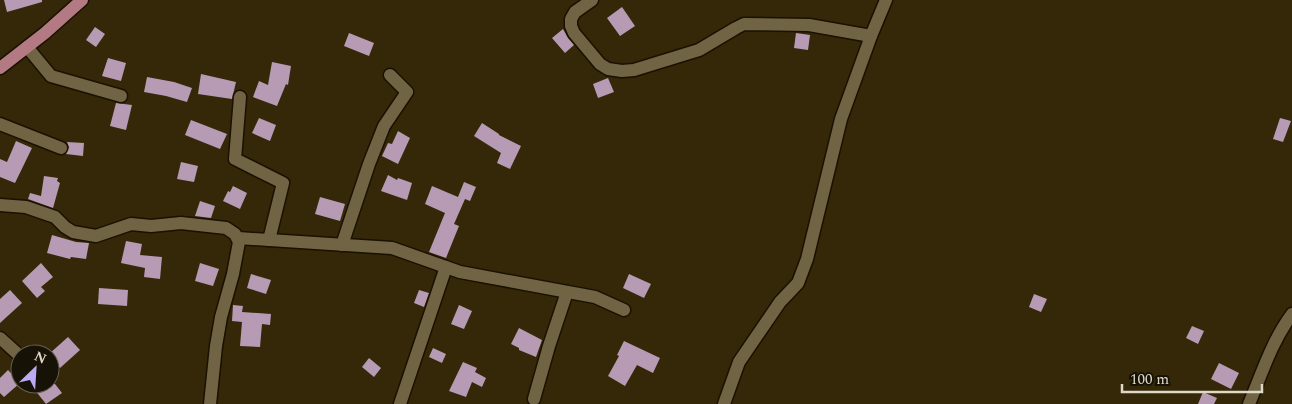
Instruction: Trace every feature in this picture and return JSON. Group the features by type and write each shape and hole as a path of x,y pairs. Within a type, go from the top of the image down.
{"main road":[{"path":"0,68 82,0"}],"street":[{"path":"592,0 571,18 571,26 574,33 600,64 608,69 622,71 634,70 699,50 744,24 809,25 870,36"},
{"path":"724,404 739,362 780,302 798,283 807,259 841,119 870,36 886,0"},
{"path":"27,47 51,76 121,96"},
{"path":"342,244 384,126 407,92 390,75"},
{"path":"240,97 235,159 283,183 269,240"},
{"path":"0,124 61,148"},
{"path":"0,205 26,207 55,217 73,232 96,236 131,224 151,226 181,223 232,230 239,242 233,274 221,317 210,404"},
{"path":"238,238 392,248 460,272 595,297 624,310"},
{"path":"400,404 446,267"},
{"path":"534,399 548,346 567,292"},
{"path":"1249,404 1274,342 1292,314"},
{"path":"0,338 10,347"}],"building":[{"path":"4,0 42,0 42,2 7,12"},
{"path":"622,7 635,26 620,36 607,18"},
{"path":"95,27 105,34 96,47 86,40"},
{"path":"563,29 574,45 565,53 552,38"},
{"path":"349,33 374,43 369,56 344,46"},
{"path":"796,33 810,35 808,50 794,48"},
{"path":"108,58 126,63 121,81 102,76"},
{"path":"272,62 291,66 288,85 286,84 277,106 253,97 259,81 268,85"},
{"path":"201,74 236,82 232,99 198,94"},
{"path":"147,77 174,82 192,88 187,102 144,92"},
{"path":"608,78 614,92 598,98 593,84"},
{"path":"116,103 132,105 126,130 110,126"},
{"path":"259,118 276,125 270,141 252,133"},
{"path":"1280,118 1291,121 1283,142 1273,139"},
{"path":"191,120 227,134 220,149 185,135"},
{"path":"482,123 499,135 521,146 510,169 497,163 501,153 474,136"},
{"path":"398,131 410,138 398,164 382,156 388,143 392,144"},
{"path":"16,141 32,148 15,183 0,177 0,159 7,162"},
{"path":"67,142 84,143 83,156 66,154 69,147"},
{"path":"181,162 198,166 194,182 177,179"},
{"path":"388,175 397,180 398,178 412,183 407,200 381,191"},
{"path":"44,176 58,178 57,181 60,183 53,208 28,199 30,193 41,196"},
{"path":"464,182 476,187 470,201 465,199 454,224 459,226 446,258 429,252 445,213 425,204 432,186 458,197"},
{"path":"233,186 247,193 240,209 223,201"},
{"path":"320,197 345,204 340,221 315,214"},
{"path":"200,201 215,206 211,218 195,216"},
{"path":"52,235 76,242 89,243 86,259 71,257 70,259 47,253"},
{"path":"126,241 142,244 140,255 162,257 160,279 144,277 145,268 121,263"},
{"path":"41,263 53,277 41,287 45,291 37,298 22,281"},
{"path":"200,263 219,269 213,286 195,281"},
{"path":"251,274 271,280 266,294 247,288"},
{"path":"629,274 651,284 644,298 623,288"},
{"path":"99,288 128,290 127,306 98,304"},
{"path":"10,290 22,303 0,323 0,299"},
{"path":"419,290 429,293 424,307 414,303"},
{"path":"1034,294 1047,299 1041,312 1029,307"},
{"path":"233,305 243,306 242,312 271,314 270,325 262,324 260,347 240,346 242,322 232,321"},
{"path":"459,305 472,311 464,329 451,324"},
{"path":"1192,326 1204,331 1198,344 1186,338"},
{"path":"519,328 542,340 536,357 519,350 519,348 511,344"},
{"path":"68,337 80,350 60,368 60,344"},
{"path":"624,341 660,358 653,373 637,365 625,386 608,376 619,356 617,355"},
{"path":"433,348 446,354 442,363 429,357"},
{"path":"369,358 381,368 374,377 362,367"},
{"path":"463,362 477,368 475,372 486,378 482,387 472,382 466,397 449,391"},
{"path":"1219,363 1239,373 1231,389 1211,379"},
{"path":"8,370 10,372 10,392 4,397 0,393 0,378"},
{"path":"60,390 62,393 46,404 38,394 60,394"},
{"path":"1203,392 1217,398 1214,404 1198,404"}]}
